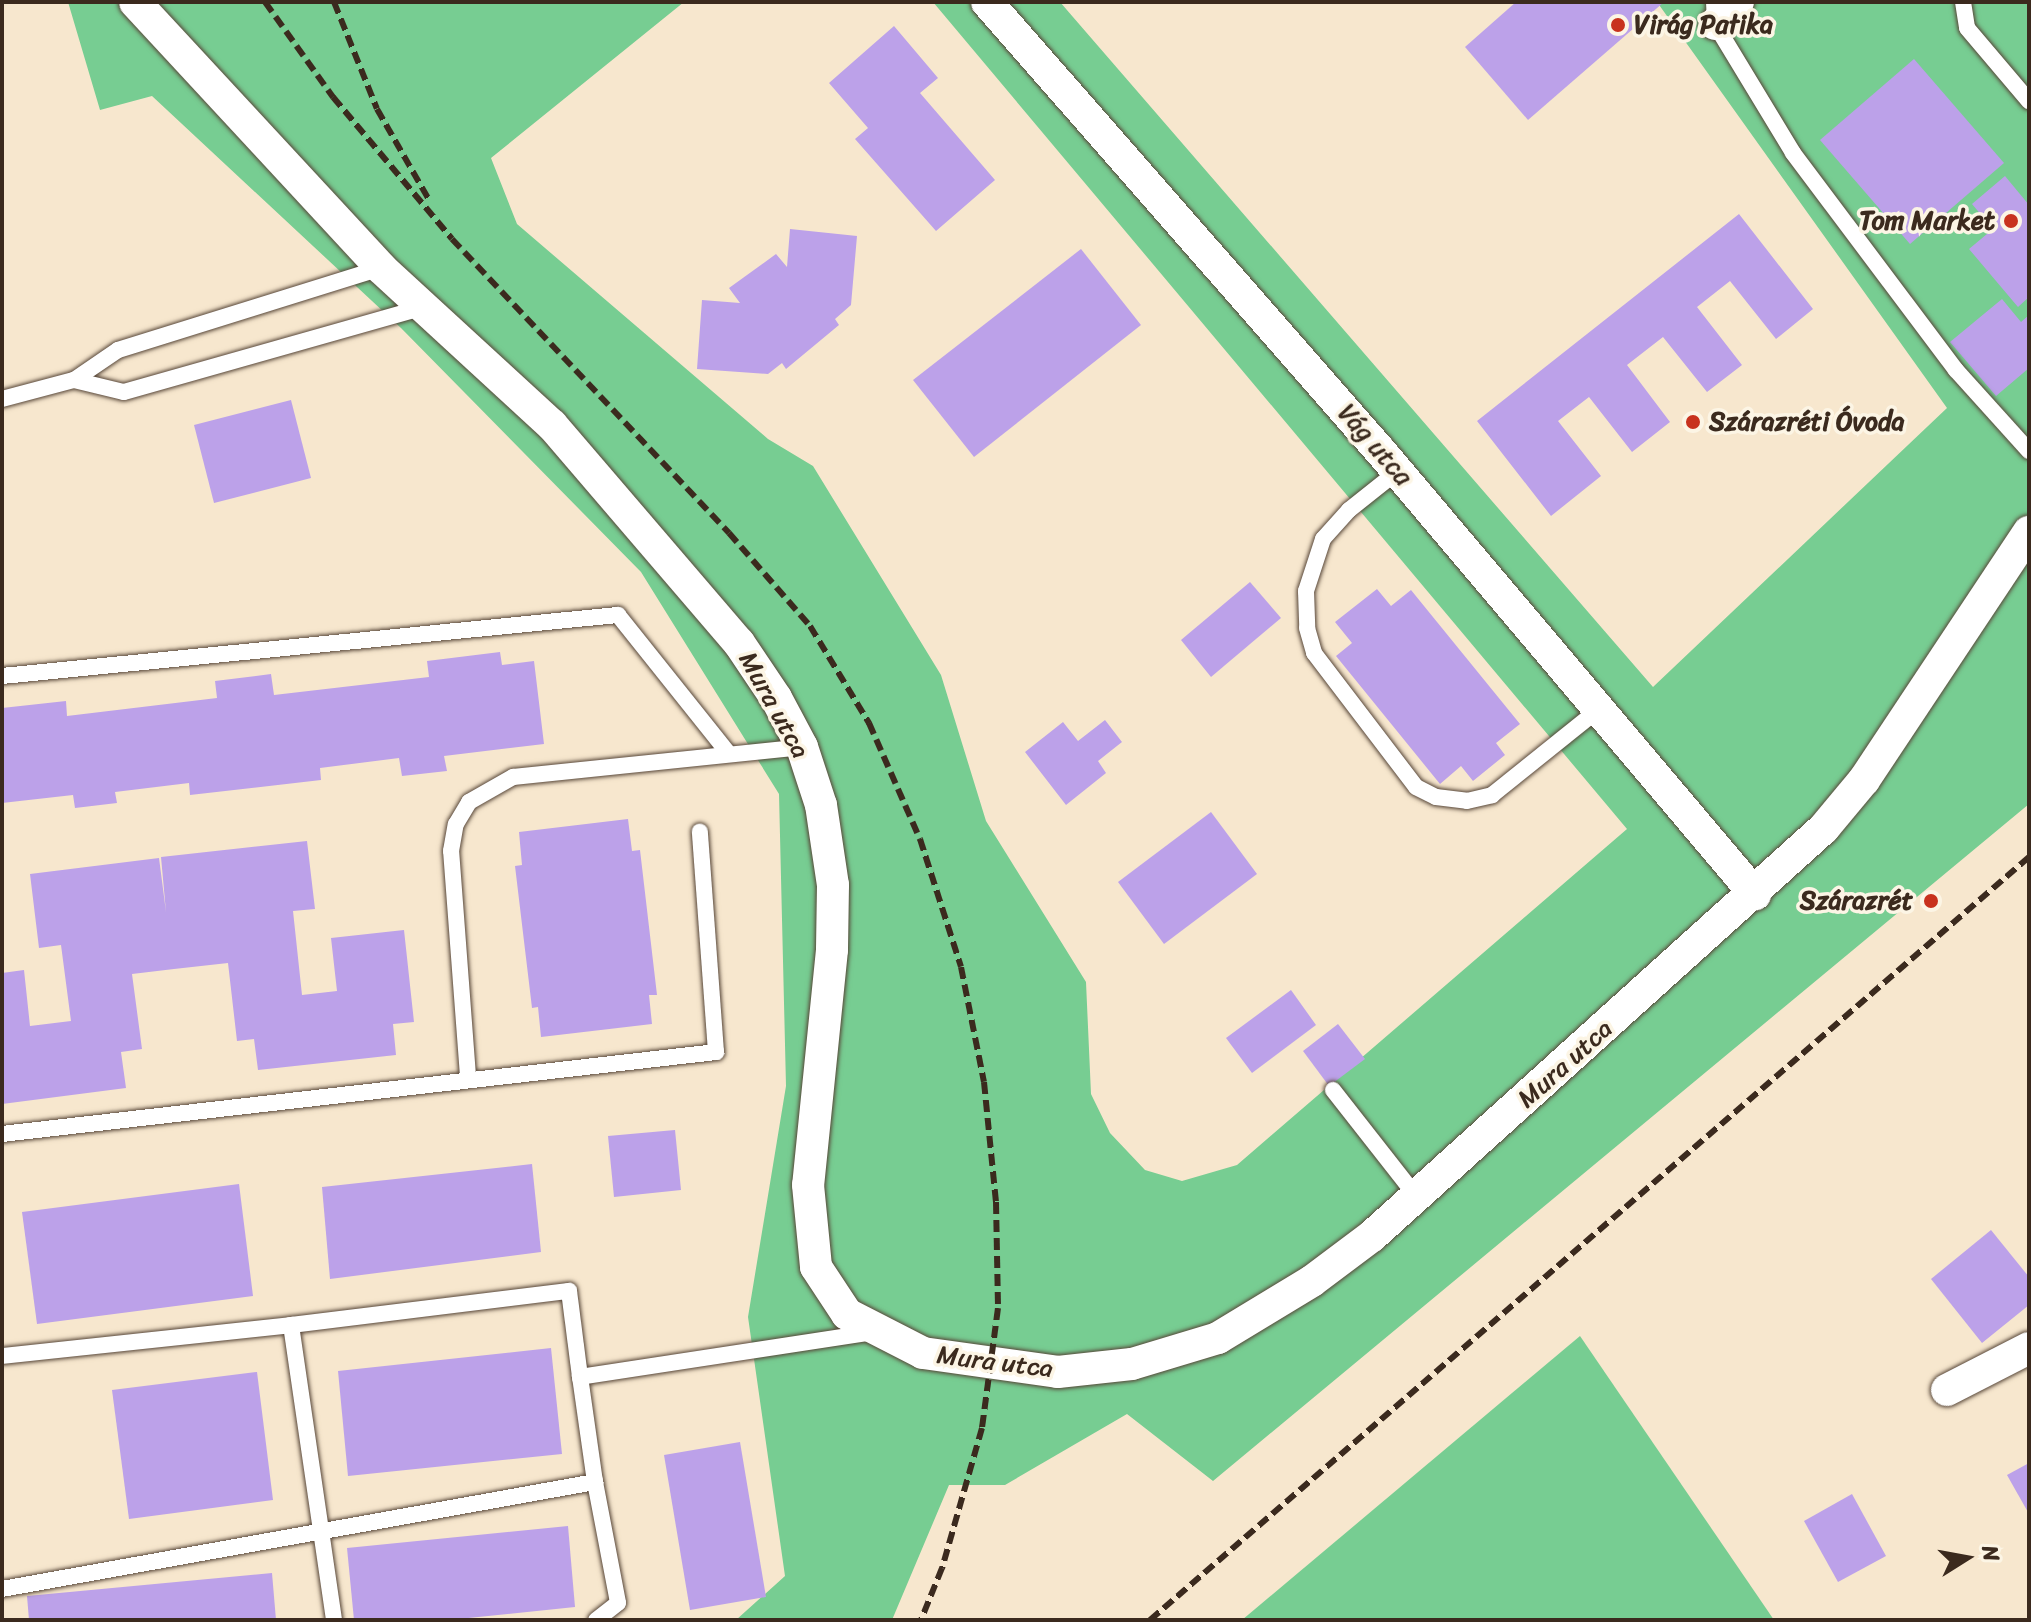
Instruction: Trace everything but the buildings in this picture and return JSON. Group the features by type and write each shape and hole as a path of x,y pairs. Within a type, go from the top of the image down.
{"street":[{"name":"Mura utca","path":"135,2 381,268 552,425 739,643 802,747 821,805 833,885 808,1228 816,1267 830,1296 874,1332 923,1353 963,1362 1058,1372 1094,1370 1178,1354 1268,1310 1372,1236 1755,894 1824,828 1864,780 2029,532"},
{"name":"Vág utca","path":"987,2 1398,471 1755,894"},
{"path":"1714,13 1738,2"},
{"path":"1947,1390 2029,1348"}],"lane":[{"path":"1963,2 1967,28 2029,101"},
{"path":"1714,13 1793,153 1956,370 2029,451"},
{"path":"2,399 74,380 118,350 381,268"},
{"path":"74,380 124,392 424,307"},
{"path":"1398,471 1349,510 1323,539 1306,591 1307,628 1314,653 1416,787 1436,797 1467,801 1492,795 1599,709"},
{"path":"2,676 618,615 728,753"},
{"path":"468,1076 451,851 456,824 469,802 513,777 802,747"},
{"path":"2,1134 468,1076 716,1052 700,832"},
{"path":"1333,1090 1417,1197"},
{"path":"2,1356 569,1291 595,1482 618,1603 596,1620"},
{"path":"291,1325 334,1620"},
{"path":"580,1377 874,1332"},
{"path":"2,1589 595,1482"}],"green space":[{"path":"68,2 684,2 491,158 517,224 768,439 813,466 941,675 986,821 1086,982 1091,1094 1110,1133 1145,1170 1182,1181 1237,1165 1627,829 933,2 1060,2 1653,687 1947,408 1657,2 2029,2 2029,804 1213,1481 1127,1414 1005,1485 949,1485 892,1620 736,1620 785,1576 748,1317 786,1086 779,794 641,572 401,328 152,96 100,110"},
{"path":"1580,1336 1774,1620 1242,1620"}],"railway":[{"path":"265,2 333,97 452,239 729,533 810,626 869,723 920,839 961,967 984,1082 996,1202 998,1308 982,1428 942,1568 921,1620"},
{"path":"334,2 377,109 428,198"},
{"path":"1150,1620 2029,857"}],"place":[{"name":"Virág Patika","path":"1618,25"},
{"name":"Tom Market","path":"2011,221"},
{"name":"Szárazréti Óvoda","path":"1693,422"},
{"name":"Szárazrét","path":"1931,901"}]}
